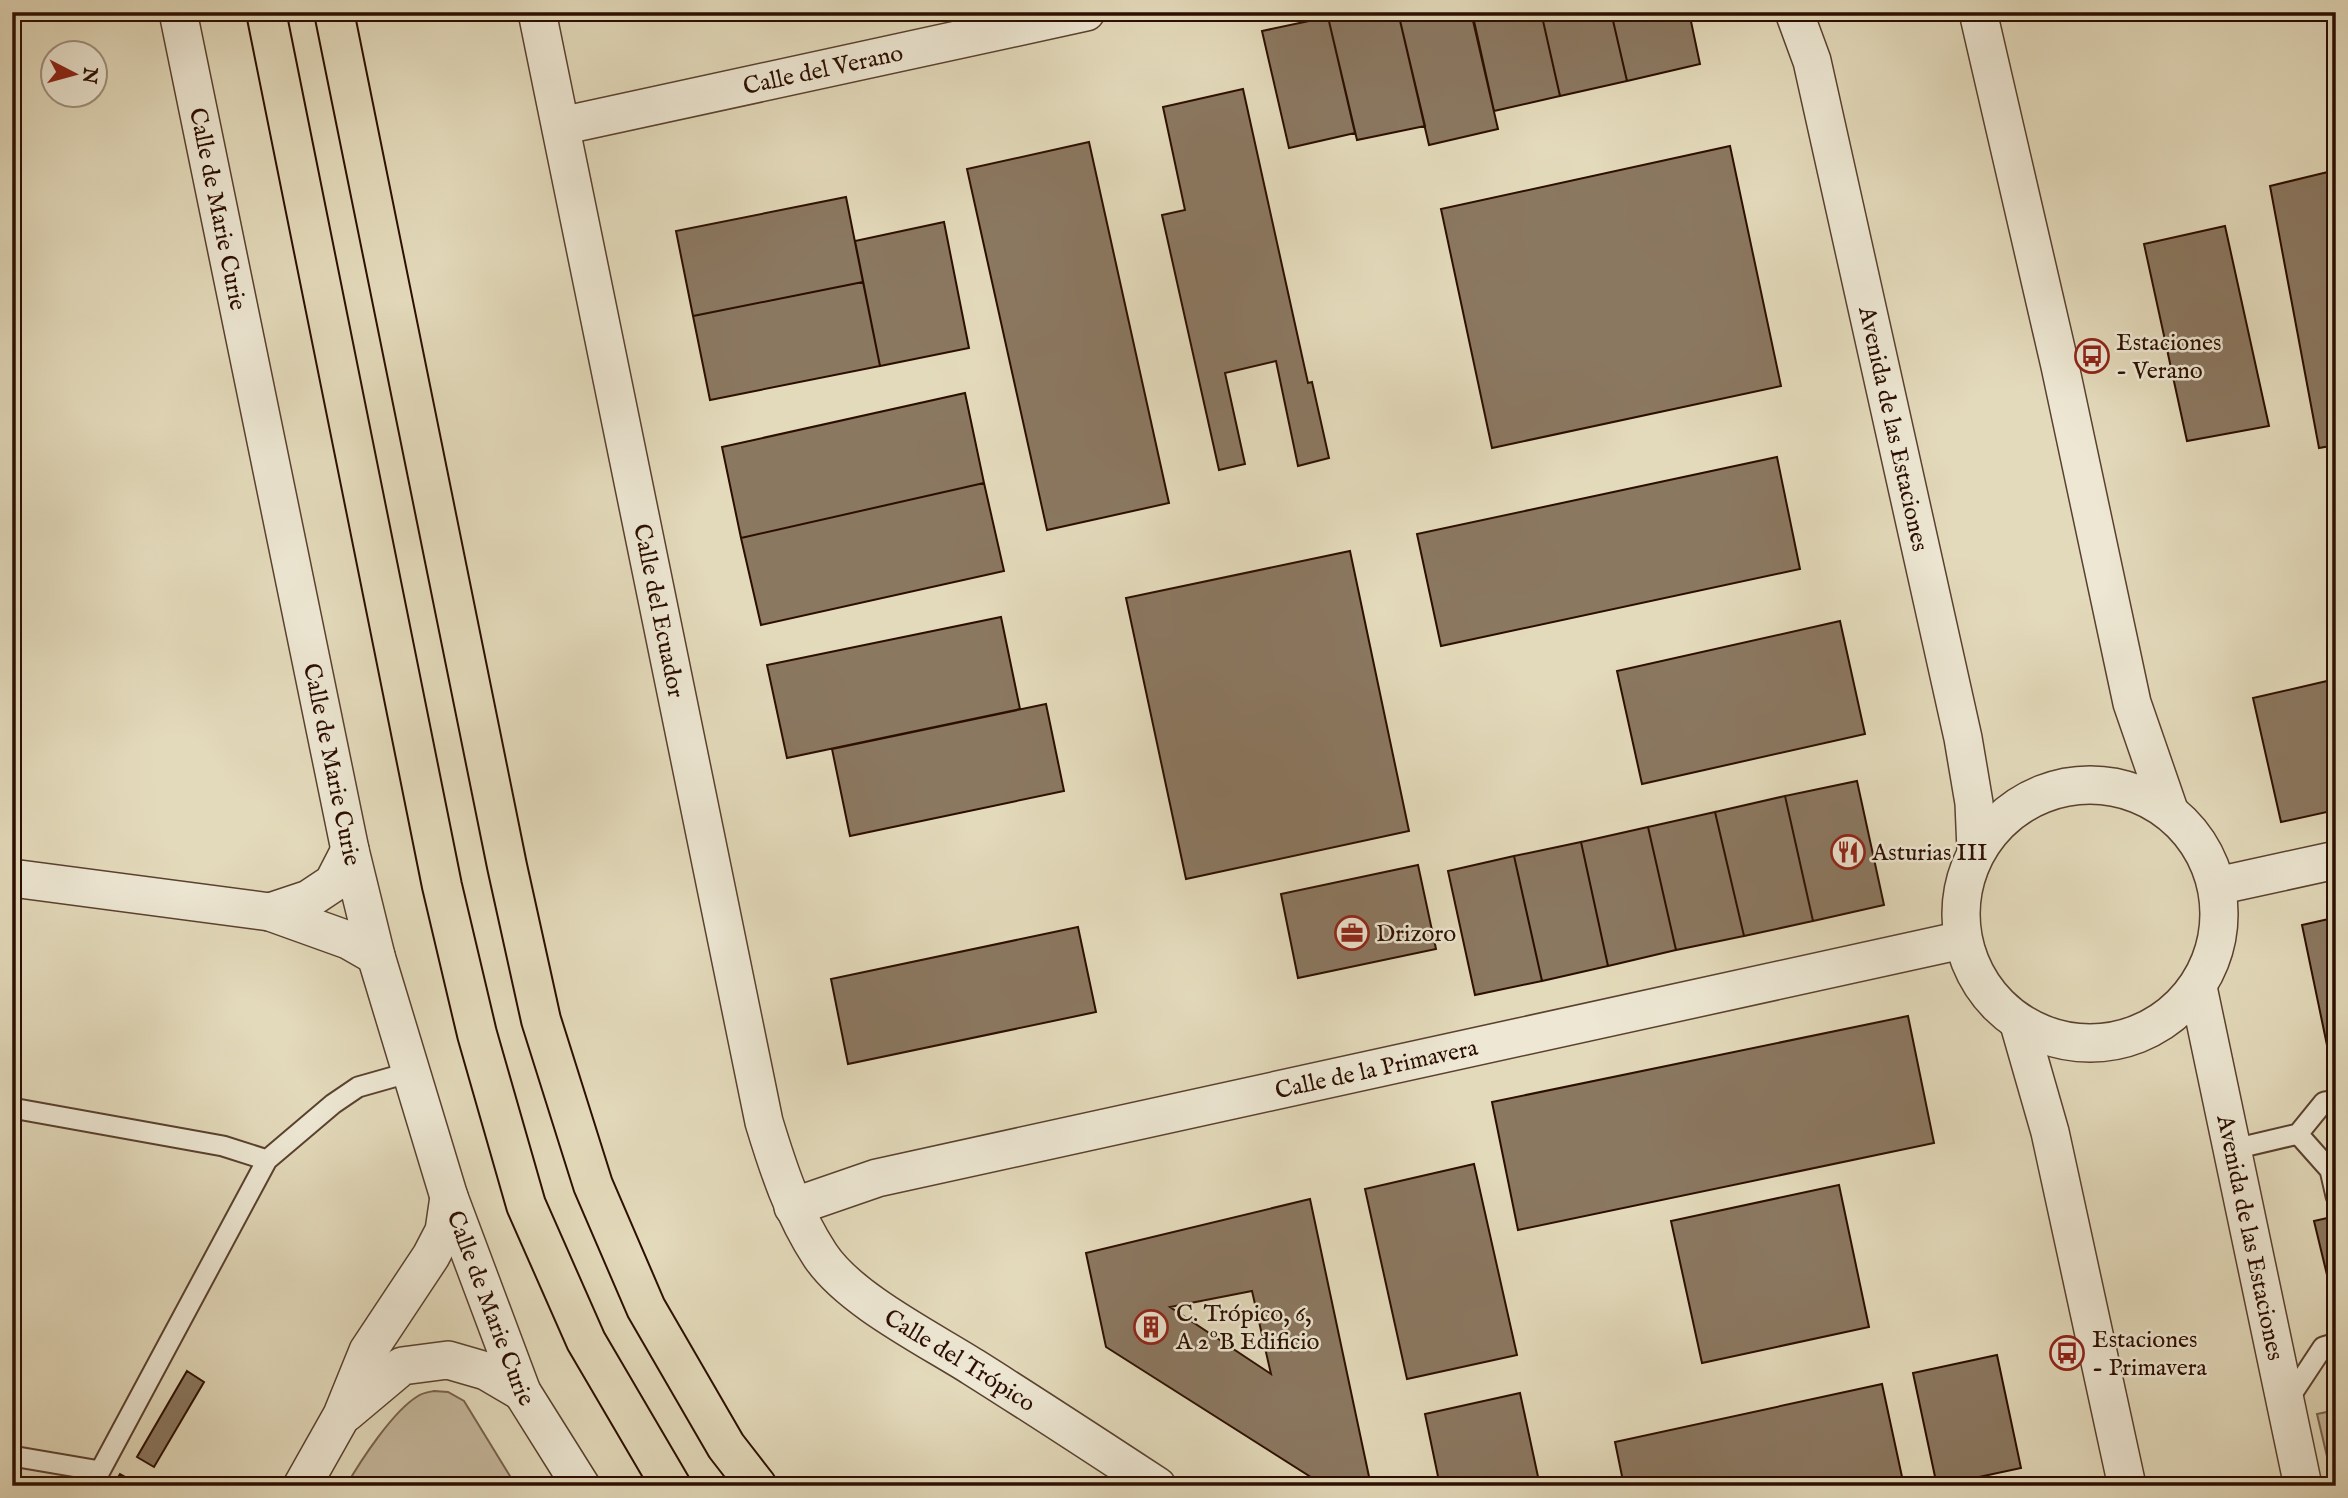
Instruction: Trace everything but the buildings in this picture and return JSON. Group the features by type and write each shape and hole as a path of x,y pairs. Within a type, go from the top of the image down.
{"main road":[{"path":"266,12 442,886 477,1034 526,1205 586,1341 671,1486"},
{"path":"334,12 541,1020 593,1185 646,1308 726,1446 757,1486"}],"street":[{"name":"Calle de Marie Curie","path":"178,12 350,850 376,956 449,1197 522,1392 581,1486"},
{"name":"Calle del Ecuador","path":"537,12 764,1122 793,1207"},
{"name":"Calle del Verano","path":"561,126 1086,12"},
{"name":"Avenida de las Estaciones","path":"1794,12 1812,61 1960,724 1974,803 1976,850"},
{"path":"1978,12 2060,366 2132,703 2169,810"},
{"path":"2084,783 2128,789 2169,810 2200,844 2217,886 2216,946 2197,987 2164,1022 2123,1041 2060,1041 2019,1024 1978,982 1962,940 1961,893 1976,850 2017,806 2058,788 2084,783"},
{"path":"270,912 309,899 333,883 350,850"},
{"path":"2217,886 2336,860"},
{"path":"12,878 270,912 348,940 376,956"},
{"name":"Calle de la Primavera","path":"793,1207 877,1178 1962,940"},
{"name":"Avenida de las Estaciones","path":"2197,987 2303,1486"},
{"path":"2019,1024 2050,1132 2127,1486"},
{"path":"302,1486 342,1415 368,1351 431,1256 444,1231 449,1197"},
{"name":"Calle del Trópico","path":"793,1207 821,1256 855,1293 1017,1394 1157,1486"},
{"path":"342,1415 402,1366 448,1360 486,1371 522,1392"}],"lane":[{"path":"12,1456 96,1478 267,1160 333,1104 358,1087 411,1072"},
{"path":"2231,1150 2298,1134 2324,1102 2336,1100"},
{"path":"12,1108 223,1146 267,1160"},
{"path":"2298,1134 2330,1170 2336,1196"},
{"path":"2285,1404 2323,1347 2336,1343"}],"shaded area":[{"path":"434,1391 448,1392 464,1401 516,1486 346,1486 369,1450 398,1413 420,1395"},
{"path":"2336,1410 2336,1486 2334,1486 2317,1414"}],"place":[{"name":"Estaciones - Verano","path":"2092,356"},
{"name":"Asturias III","path":"1848,852"},
{"name":"Drizoro","path":"1352,933"},
{"name":"C. Trópico, 6, A 2ºB Edificio","path":"1151,1327"},
{"name":"Estaciones - Primavera","path":"2067,1353"}]}
